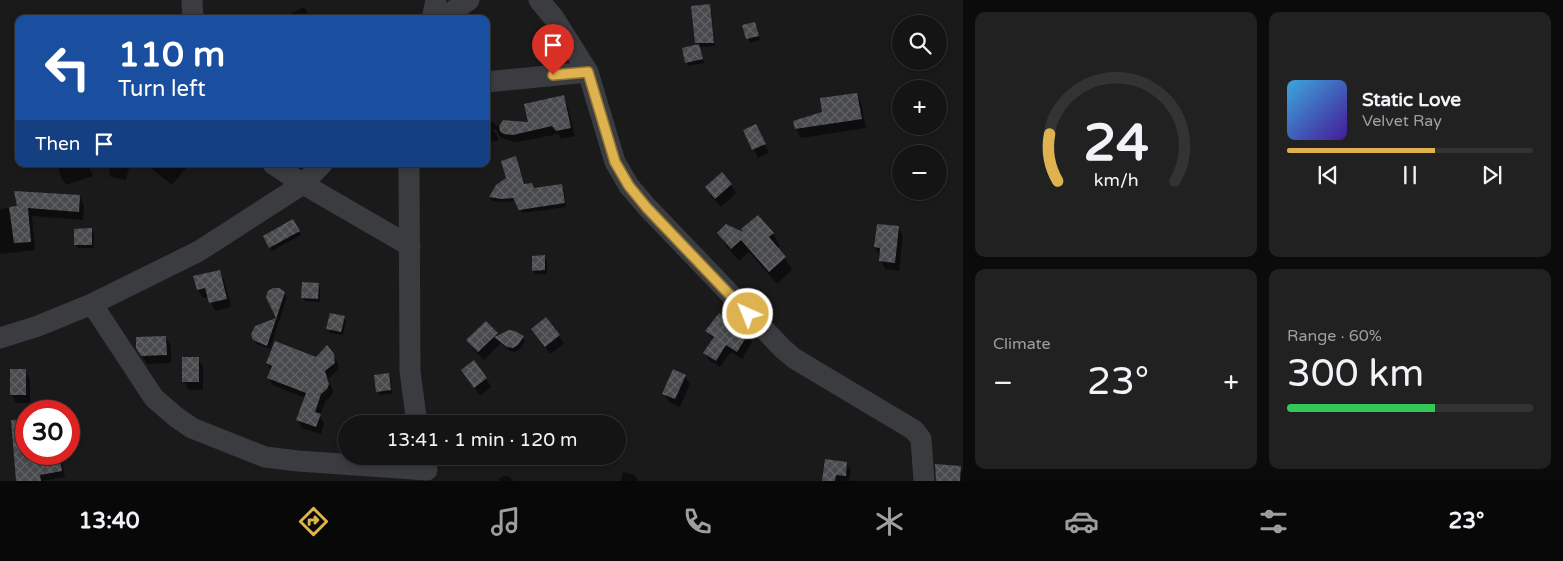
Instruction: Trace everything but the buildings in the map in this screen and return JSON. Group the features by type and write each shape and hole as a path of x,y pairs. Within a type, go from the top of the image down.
{"street":[{"path":"192,0 193,15"},
{"path":"433,15 436,0"},
{"path":"450,15 469,0"},
{"path":"539,0 554,18 588,72 615,162 629,186 647,208 783,349 914,430 921,439 924,481"},
{"path":"490,82 588,72"},
{"path":"277,167 302,184 410,246"},
{"path":"0,338 38,326 92,304 199,251 302,184 319,167"},
{"path":"409,167 410,371 416,415"},
{"path":"92,304 154,398 192,428 266,457 298,461 426,469"}],"route":[{"path":"553,75 588,72 615,162 629,186 647,208 748,314"}]}
